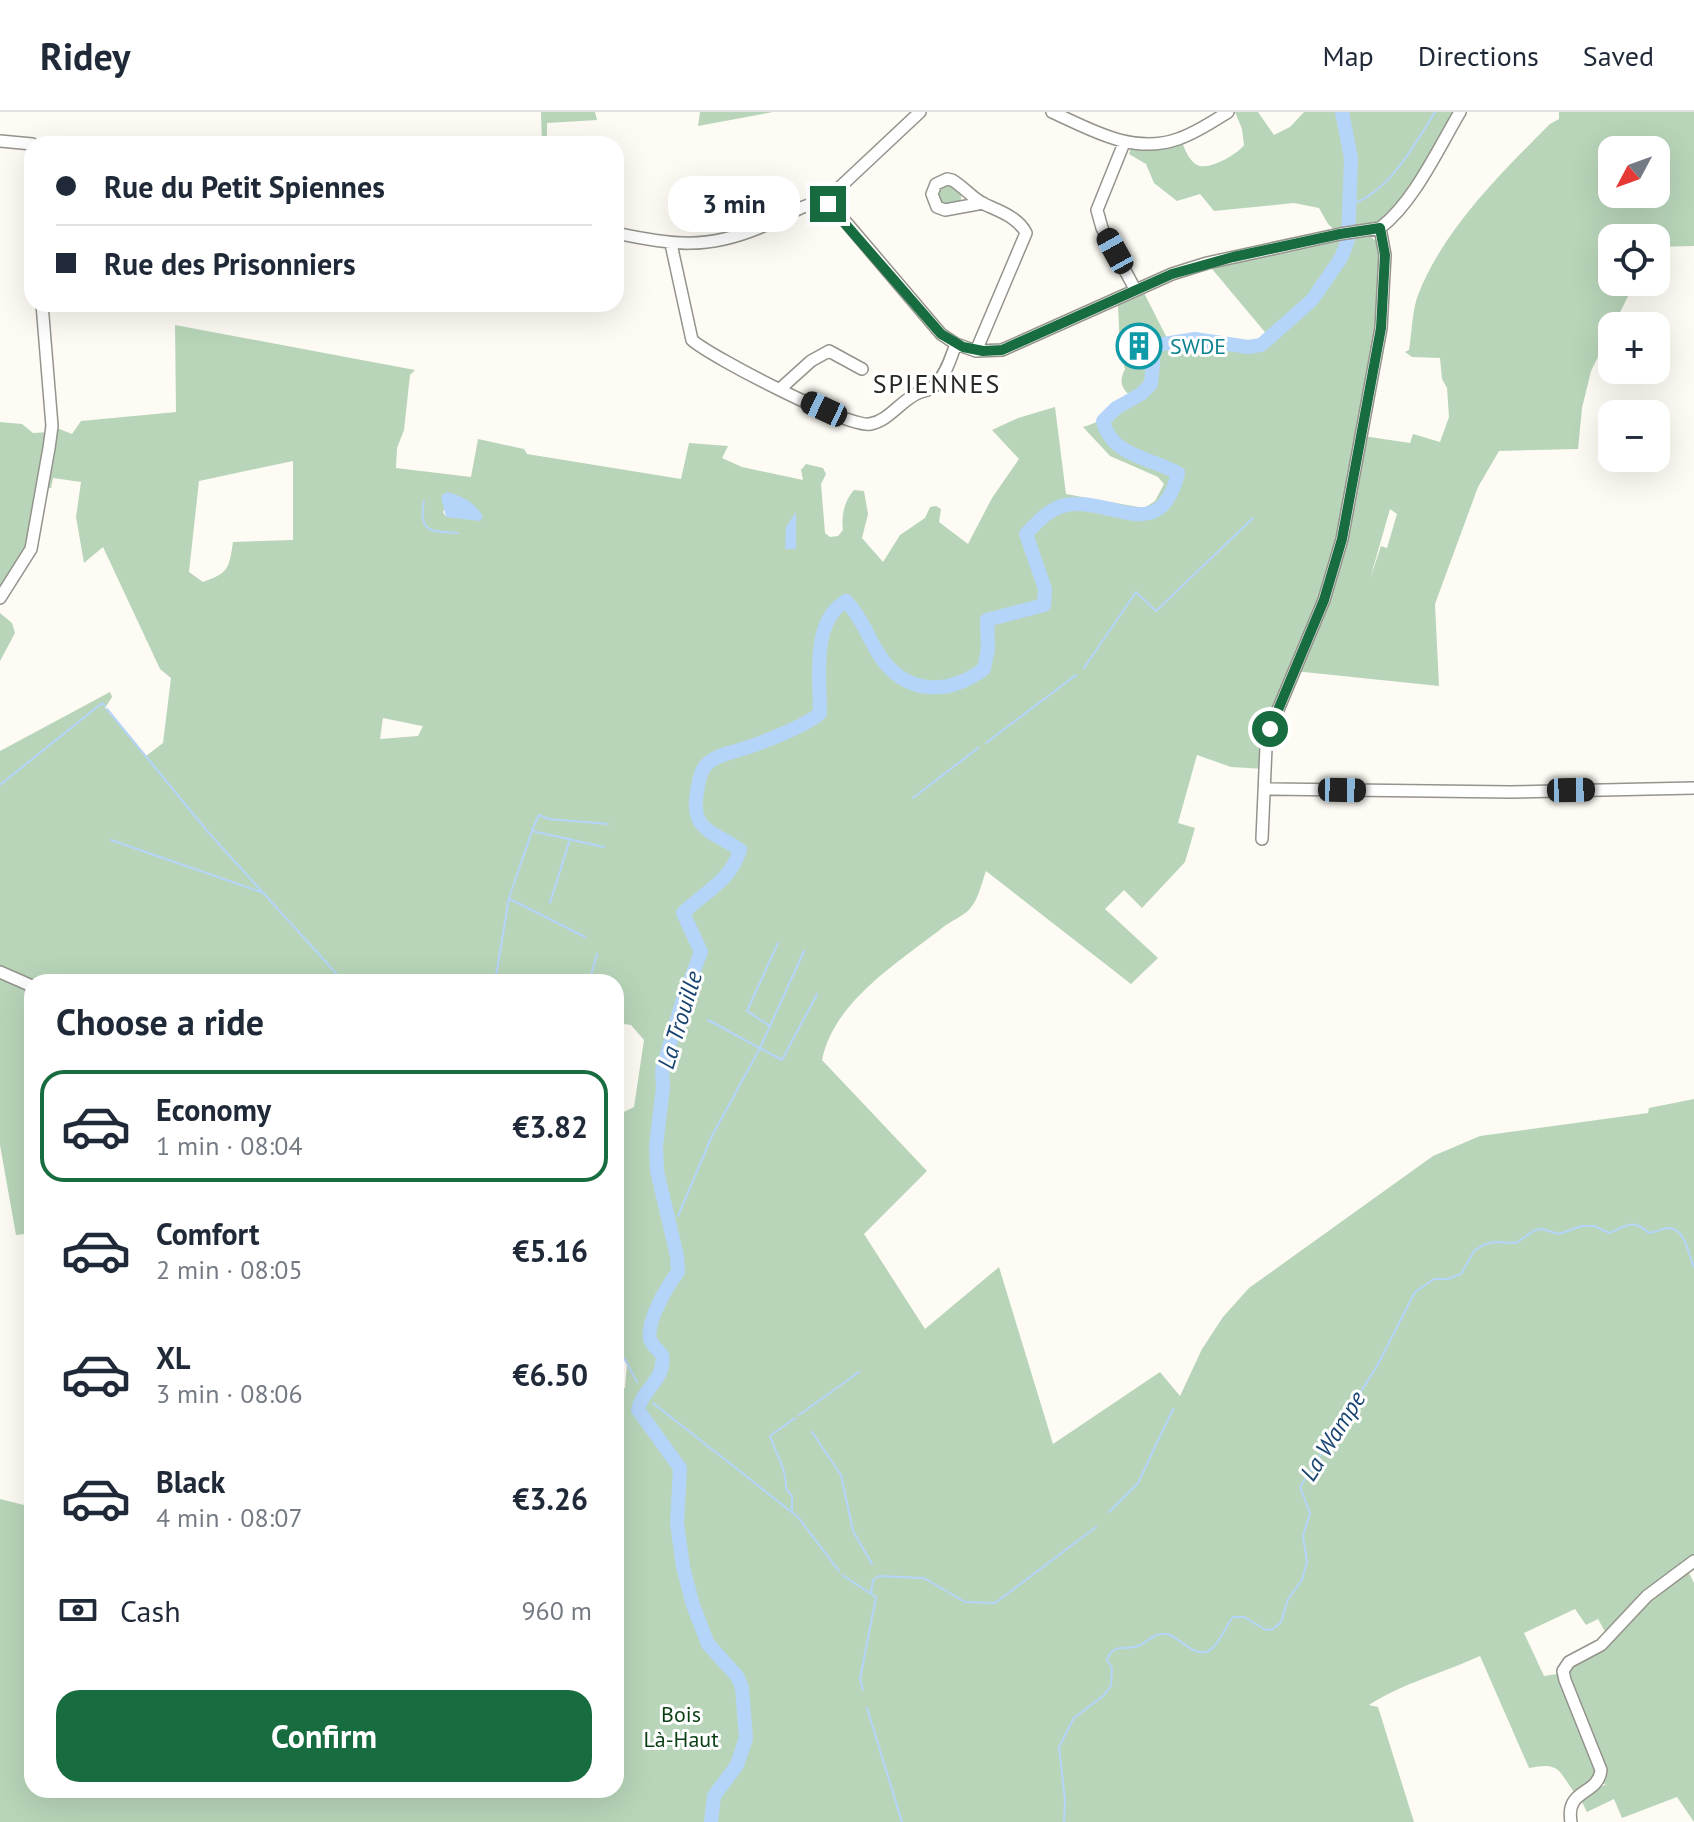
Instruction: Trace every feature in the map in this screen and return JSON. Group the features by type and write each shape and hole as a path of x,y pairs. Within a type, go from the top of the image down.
{"street":[{"path":"624,235 686,245 729,239 824,202 920,112"},
{"path":"1052,112 1124,143 1175,140 1228,112"},
{"path":"824,202 834,208 932,324 956,344 976,351 1008,349 1135,289 1207,263 1380,228 1409,197 1460,112"},
{"path":"0,141 24,143"},
{"path":"1124,143 1097,210 1102,228 1135,289"},
{"path":"976,351 1026,233 1021,224 983,203"},
{"path":"1262,839 1266,747 1270,729 1324,600 1350,506 1381,328 1385,255 1380,228"},
{"path":"671,244 692,340 712,354 780,389 855,423 869,424 885,417 916,394 931,390 946,369 956,344"},
{"path":"0,598 31,549 49,448 52,426 43,312"},
{"path":"780,389 811,361 829,351 862,369"},
{"path":"1265,789 1510,792 1694,788"},
{"path":"0,972 24,982"},
{"path":"1571,1822 1569,1809 1572,1802 1596,1783 1601,1770 1565,1680 1564,1669 1569,1662 1601,1645 1647,1596 1694,1561"}],"green space":[{"path":"541,112 595,112 597,120 547,123 547,136 542,136"},
{"path":"700,112 773,112 698,126"},
{"name":"Bois Là-Haut","path":"1235,112 1258,112 1274,135 1290,127 1304,112 1460,112 1409,197 1376,224 1369,235 1385,255 1363,436 1410,443 1413,434 1440,442 1449,417 1440,358 1412,357 1405,352 1409,350 1418,295 1442,248 1458,225 1513,162 1550,124 1559,119 1559,112 1694,112 1694,246 1670,247 1670,224 1598,224 1598,296 1628,296 1620,312 1598,312 1598,357 1591,371 1582,408 1578,449 1499,451 1478,487 1435,604 1439,686 1294,671 1285,690 1265,769 1231,767 1197,755 1178,823 1195,828 1185,862 1142,908 1124,890 1105,909 1158,958 1131,984 986,871 970,909 888,970 854,1002 840,1019 822,1060 927,1171 864,1234 925,1329 999,1267 1053,1444 1160,1372 1180,1396 1202,1349 1223,1317 1249,1288 1433,1156 1480,1136 1648,1113 1649,1108 1694,1099 1694,1561 1686,1567 1694,1583 1694,1822 1677,1797 1622,1818 1614,1799 1587,1812 1580,1798 1606,1784 1596,1783 1577,1796 1554,1767 1529,1768 1480,1656 1409,1684 1369,1705 1378,1707 1414,1822 0,1822 0,1499 24,1505 24,1798 624,1798 624,1388 627,1363 624,1358 624,1112 634,1107 644,1040 631,1025 624,1024 624,974 24,974 24,1234 16,1235 0,1145 0,751 110,692 112,697 105,708 146,756 163,743 171,678 160,669 103,547 84,563 76,517 81,482 53,478 51,488 43,488 31,549 0,598 0,422 22,424 33,433 50,432 52,426 72,434 81,421 176,412 175,325 415,370 410,375 396,468 471,477 478,439 524,449 527,454 681,479 689,443 728,446 722,458 742,467 803,480 801,470 806,464 823,468 826,474 821,484 825,533 830,537 838,536 843,530 848,499 854,490 864,491 868,514 862,538 883,562 900,535 925,518 930,507 941,509 939,522 968,544 992,498 1019,459 992,430 1055,407 1066,494 1144,508 1155,501 1164,484 1158,477 1110,456 1083,427 1104,418 1134,398 1124,389 1122,382 1125,369 1120,351 1115,298 1141,287 1169,342 1195,339 1248,347 1269,337 1207,263 1339,234 1328,224 1319,208 1294,203 1214,211 1200,194 1177,201 1154,183 1146,164 1129,154 1131,147 1182,142 1194,163 1209,166 1244,145 1242,129","holes":["293,461 293,540 233,542 229,564 218,576 203,582 189,572 199,481","454,494 483,517 446,517 443,512","1390,509 1397,514 1387,548 1381,546 1370,579","383,718 423,726 418,736 380,739","1575,1609 1586,1625 1598,1619 1609,1639 1563,1673 1544,1676 1524,1633"]},
{"path":"948,183 961,191 961,200 941,206 936,190"},
{"path":"0,613 12,623 15,633 0,661"}],"water":[{"path":"447,492 472,504 483,517 480,521 446,517 441,496"},
{"path":"796,512 796,549 785,549 786,527"}],"waterway":[{"name":"La Trouille","path":"711,1822 714,1796 737,1765 746,1738 742,1688 737,1676 708,1644 693,1605 683,1567 677,1523 680,1468 638,1410 662,1364 662,1355 650,1339 651,1323 663,1295 678,1272 657,1171 656,1146 662,1071 682,1002 701,952 683,913 723,878 740,850 700,822 696,805 702,773 705,766 716,758 761,743 806,723 820,713 822,636 835,610 846,601 878,653 900,677 927,687 955,684 984,669 988,649 987,620 1044,605 1045,589 1026,534 1044,516 1066,505 1084,504 1133,514 1147,514 1160,508 1170,495 1178,473 1123,449 1107,433 1103,421 1151,384 1157,345 1195,339 1248,347 1261,345 1312,300 1341,258 1348,240 1351,158 1342,112"},
{"path":"1350,205 1364,199 1389,179 1435,112"},
{"path":"1142,346 1155,349"},
{"path":"424,501 423,519 428,528 458,533"},
{"path":"1084,668 1136,592 1156,611 1253,518"},
{"path":"986,743 1076,675"},
{"path":"0,785 102,703 105,706"},
{"path":"107,709 208,832 337,974"},
{"path":"913,798 978,748"},
{"path":"532,830 539,815 549,819 608,824"},
{"path":"496,974 509,898 532,831 604,847"},
{"path":"550,903 570,839"},
{"path":"111,840 261,892"},
{"path":"510,899 585,937"},
{"path":"770,1026 747,1011 778,943"},
{"path":"678,1216 712,1136 760,1048 804,951"},
{"path":"591,974 597,954"},
{"path":"708,1020 782,1060 817,994"},
{"name":"La Wampe","path":"1064,1822 1065,1800 1059,1747 1074,1718 1111,1686 1112,1668 1107,1660 1113,1651 1138,1646 1155,1636 1167,1634 1191,1649 1206,1652 1218,1642 1233,1617 1244,1617 1266,1630 1273,1629 1281,1622 1288,1599 1302,1580 1307,1562 1303,1536 1310,1513 1300,1487 1377,1366 1415,1292 1434,1279 1448,1279 1461,1274 1474,1251 1483,1245 1516,1243 1535,1230 1542,1229 1559,1234 1582,1226 1594,1226 1609,1233 1630,1225 1639,1226 1649,1233 1675,1229 1683,1238 1694,1267"},
{"path":"624,1358 637,1382"},
{"path":"799,1415 859,1372"},
{"path":"653,1403 798,1517 839,1571"},
{"path":"1109,1512 1138,1483 1173,1409"},
{"path":"792,1511 792,1496 786,1489 783,1469 770,1436 795,1418"},
{"path":"812,1432 841,1475 853,1531 872,1564"},
{"path":"871,1593 873,1580 879,1576 924,1578 965,1602 995,1603 1096,1527"},
{"path":"842,1575 876,1597 860,1679 863,1690"},
{"path":"867,1708 902,1822"}],"place":[{"name":"SWDE","path":"1139,346"}],"district":[{"name":"SPIENNES","path":"937,384"}],"route":[{"path":"828,204 941,334 976,351 1008,349 1141,287 1207,263 1380,228 1385,255 1381,328 1342,539 1324,600 1270,729"}]}
